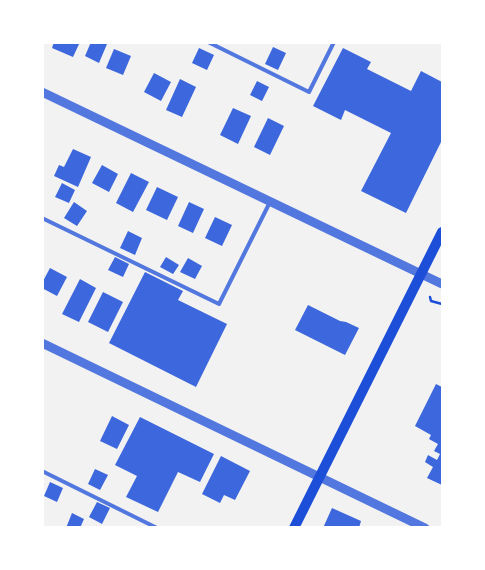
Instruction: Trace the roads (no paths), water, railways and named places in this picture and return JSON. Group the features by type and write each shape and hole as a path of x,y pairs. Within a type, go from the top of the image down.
{"main road":[{"path":"294,528 442,232"}],"street":[{"path":"42,92 442,284"},
{"path":"42,343 426,528"}],"lane":[{"path":"208,42 309,92 334,42"},
{"path":"42,218 219,304 270,202"},
{"path":"42,471 157,528"}]}
